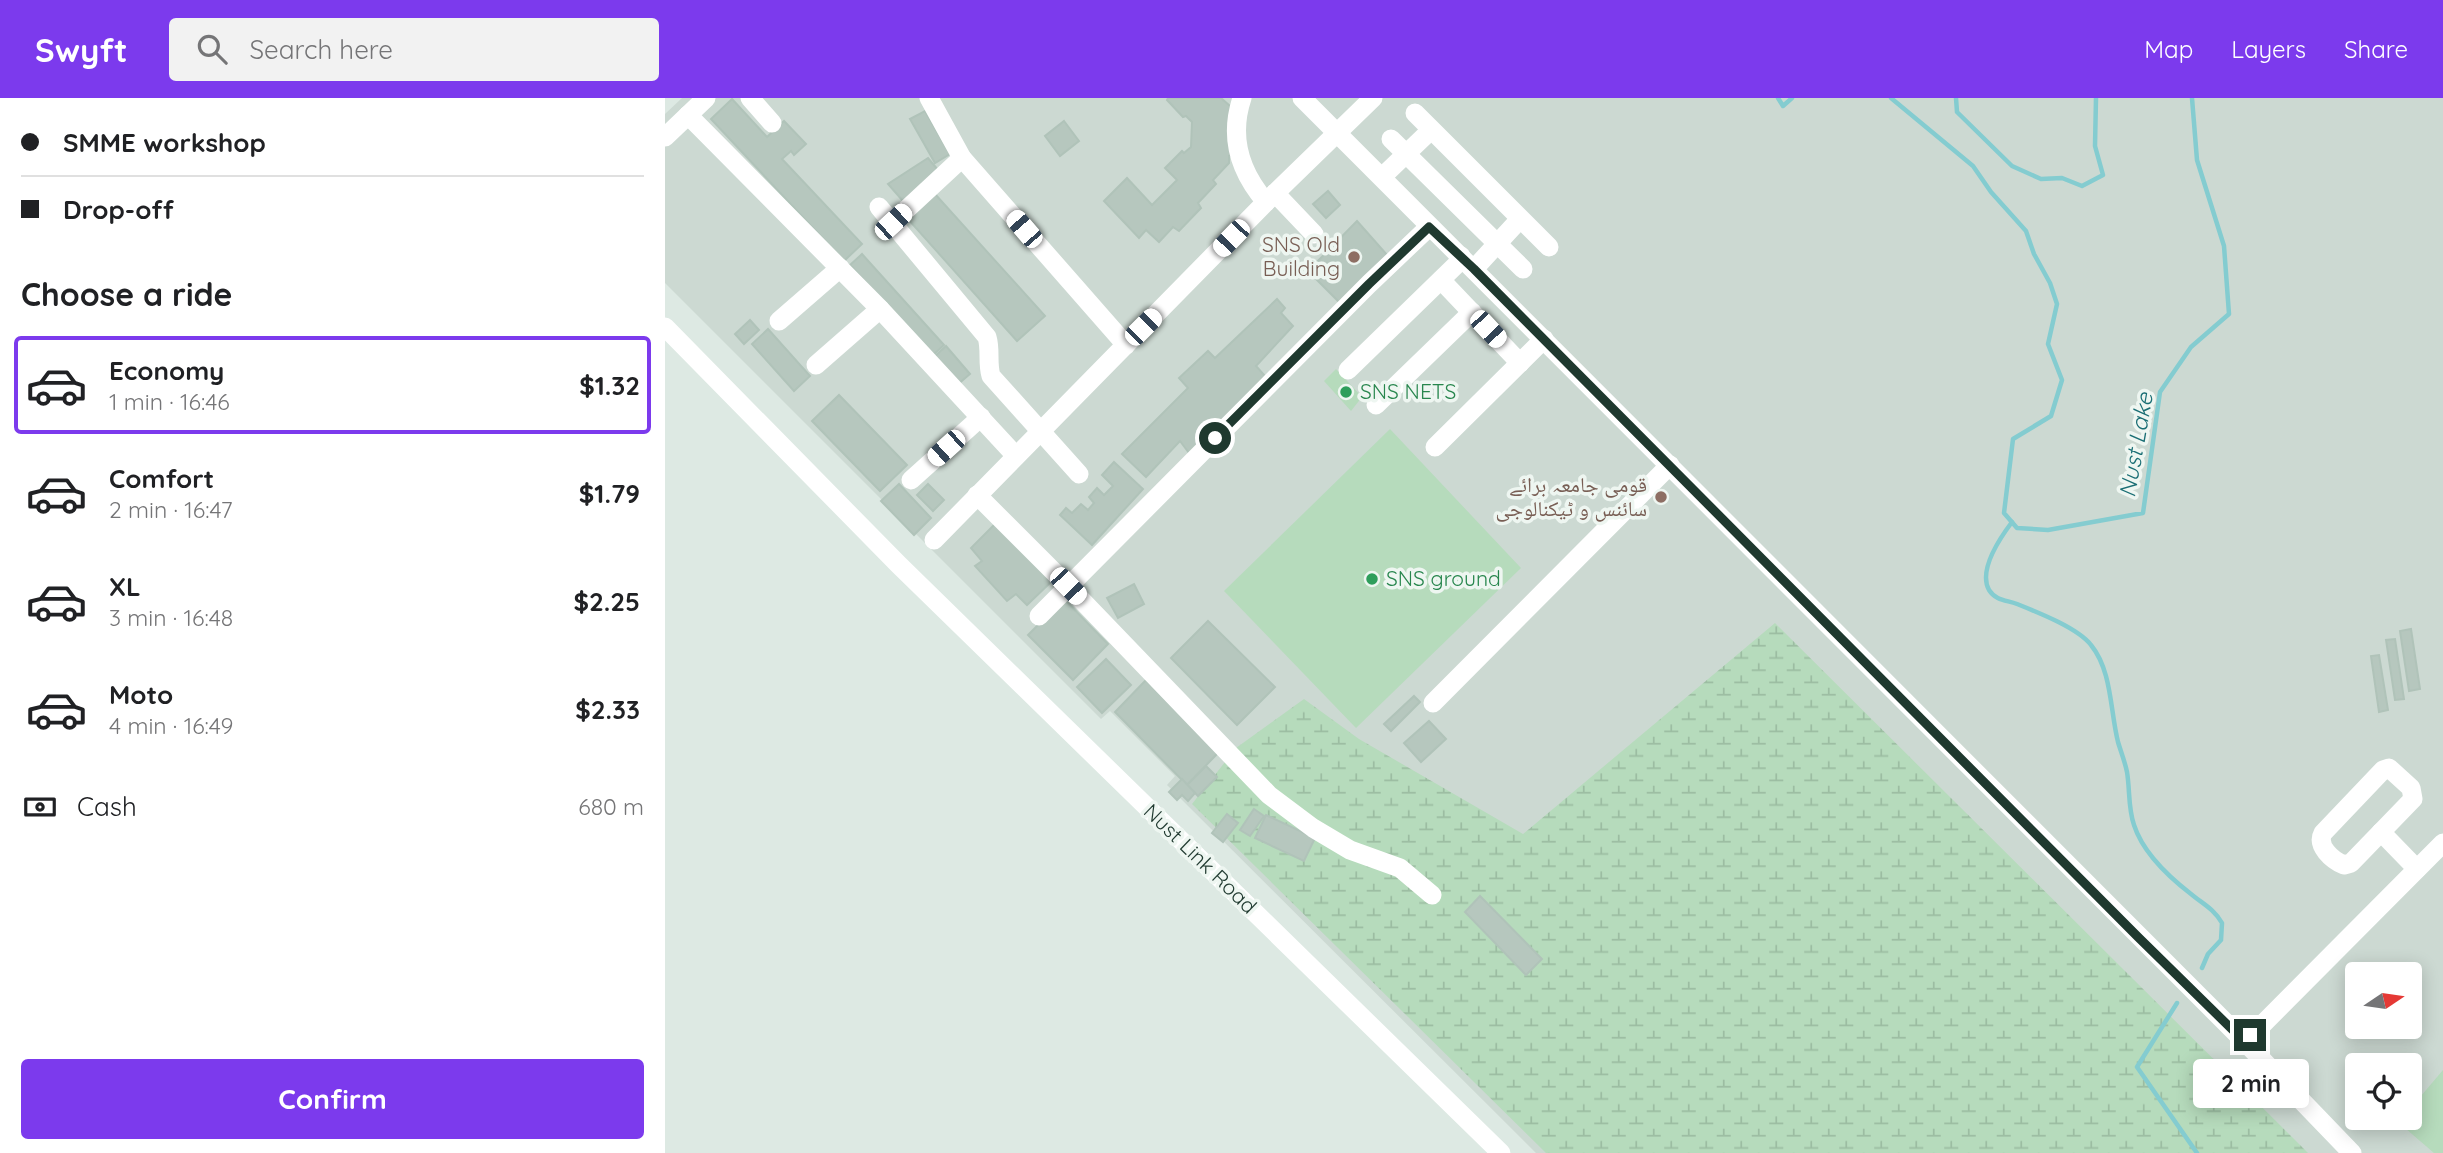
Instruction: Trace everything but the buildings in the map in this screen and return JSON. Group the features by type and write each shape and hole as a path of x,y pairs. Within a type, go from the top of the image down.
{"street":[{"path":"665,137 706,98"},
{"path":"750,98 772,123"},
{"path":"929,98 962,158 1126,345"},
{"path":"1242,98 1238,119 1240,159 1246,176 1314,234"},
{"path":"1302,98 2245,1042 2352,1153"},
{"path":"934,540 1271,197 1373,98"},
{"path":"1415,113 1549,247"},
{"path":"688,115 880,309 1016,456"},
{"path":"1381,177 1431,130"},
{"path":"1391,139 1523,269"},
{"path":"893,222 962,158"},
{"path":"879,206 988,337 991,376 1079,474"},
{"path":"1348,370 1456,265 1468,263 1498,244 1520,219"},
{"path":"1039,616 1359,293 1429,227"},
{"path":"779,321 840,268"},
{"path":"1441,280 1520,363"},
{"path":"816,365 880,309"},
{"path":"1377,404 1472,312"},
{"name":"Nust Link Road","path":"665,327 899,565 1501,1153"},
{"path":"1435,447 1544,339"},
{"path":"911,480 981,417"},
{"path":"1433,703 1670,465"},
{"path":"977,495 1269,795 1313,828 1350,850 1400,868 1432,895"},
{"path":"2389,768 2414,793 2413,799 2381,832 2351,863 2344,865 2337,862 2321,845 2320,838 2323,833 2383,770 2389,768"},
{"path":"2381,832 2417,869"},
{"path":"2245,1042 2443,843"}],"shaded area":[{"name":"قومی جامعہ برائے سائنس و ٹیکنالوجی","path":"682,98 2443,98 2443,1153 1536,1153 1167,785 1175,776 1110,711 1101,719 665,283 665,114"}],"green space":[{"name":"SNS NETS","path":"1336,369 1362,397 1351,411 1324,381"},
{"name":"SNS ground","path":"1390,429 1521,568 1356,728 1224,591"},
{"path":"1775,623 2308,1153 1546,1153 1192,804 1236,748 1304,699 1359,739 1523,834"},
{"path":"2443,1070 2443,1153 2434,1153 2407,1130 2422,1130 2422,1095"}],"waterway":[{"name":"Nust Lake","path":"1778,98 1783,106 1792,98"},
{"name":"Nust Lake","path":"1891,98 1973,166 1991,192 2026,231 2034,254 2050,283 2057,304 2048,344 2062,380 2051,416 2013,439 2004,513 2017,528 2048,530 2143,513 2160,392 2191,347 2229,314 2224,246 2197,160 2192,98"},
{"name":"Nust Lake","path":"1956,98 1957,112 2012,166 2041,179 2062,178 2082,186 2103,175 2095,146 2096,98"},
{"path":"2012,522 1988,564 1986,582 1989,590 1998,598 2035,611 2067,627 2085,639 2098,655 2107,679 2118,742 2127,772 2132,819 2138,835 2150,855 2166,872 2212,910 2222,923 2221,940 2208,954 2202,968"},
{"path":"2177,1003 2137,1067 2197,1153"}],"place":[{"name":"SNS Old Building","path":"1354,257"},
{"name":"SNS NETS","path":"1346,392"},
{"name":"قومی جامعہ برائے سائنس و ٹیکنالوجی","path":"1661,497"},
{"name":"SNS ground","path":"1372,579"}],"route":[{"path":"1215,438 1429,227 1706,501 2138,937 2245,1042 2250,1035"}]}
